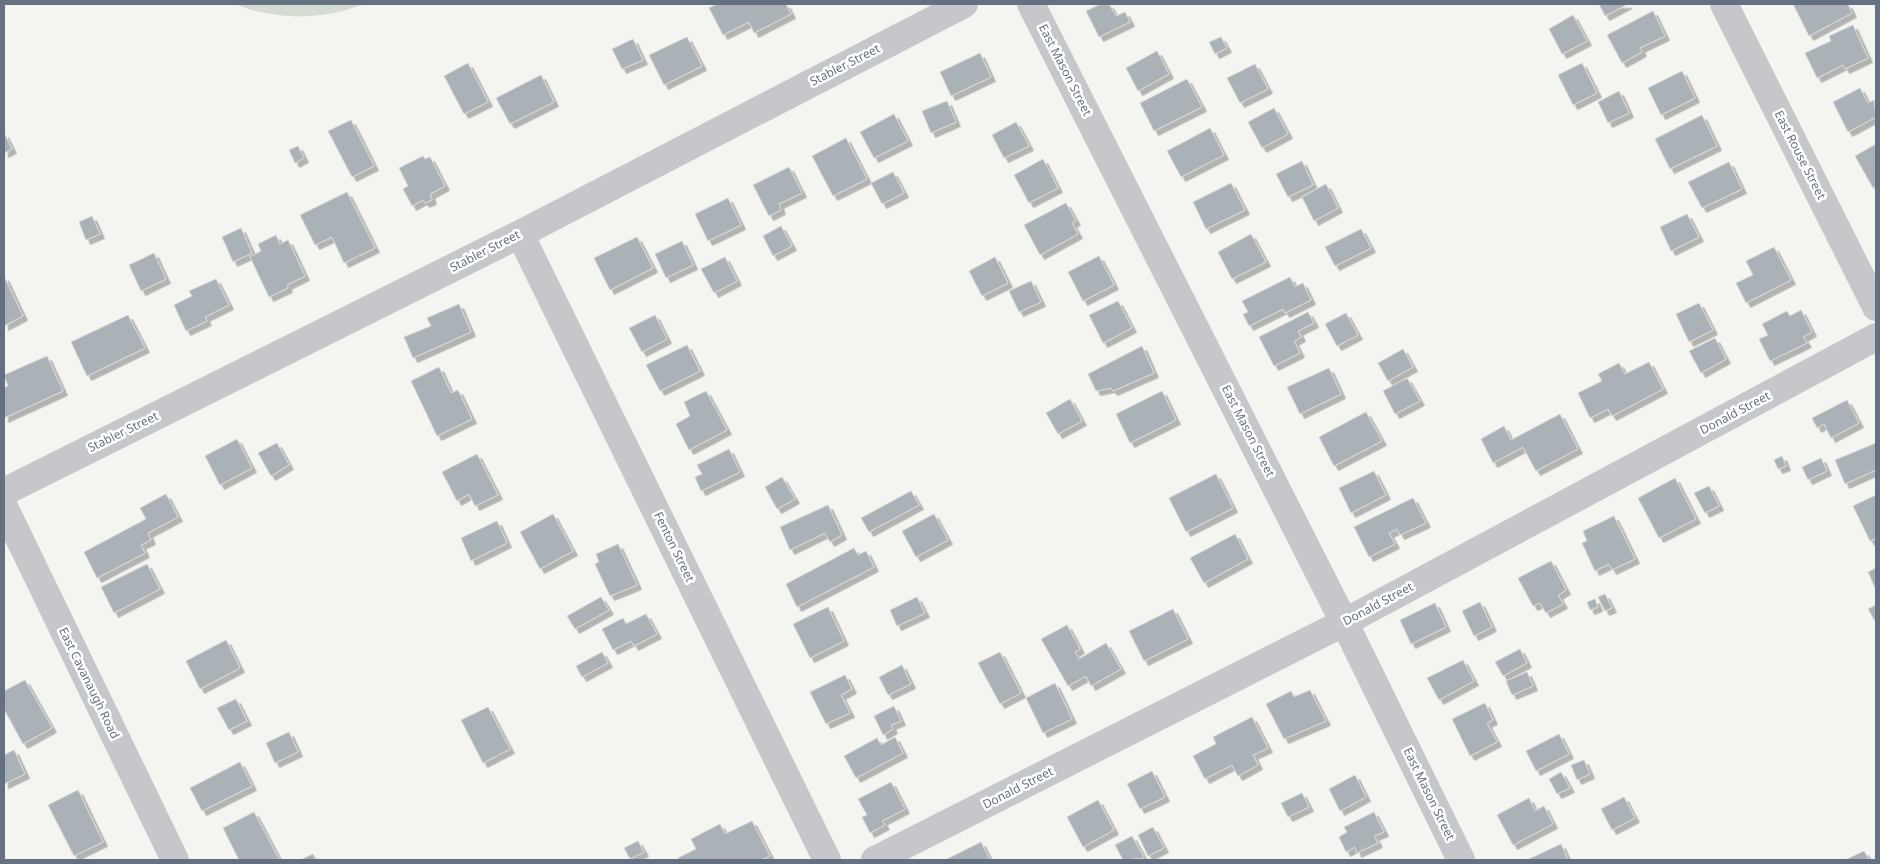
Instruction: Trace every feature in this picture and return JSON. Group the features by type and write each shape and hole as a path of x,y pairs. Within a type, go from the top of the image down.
{"street":[{"name":"Stabler Street","path":"4,492 520,234 964,4"},
{"name":"East Mason Street","path":"1031,4 1344,622 1461,860"},
{"name":"East Rouse Street","path":"1724,4 1876,307"},
{"name":"Fenton Street","path":"520,234 827,860"},
{"name":"Donald Street","path":"875,860 1344,622 1876,337"},
{"name":"East Cavanaugh Road","path":"4,507 175,860"}],"shaded area":[{"path":"235,4 364,4 316,16 283,16 250,10"}],"building":[{"path":"717,4 786,4 791,14 754,33 749,22 723,35 709,8"},
{"path":"1101,4 1109,4 1116,16 1125,12 1130,22 1099,37 1086,11"},
{"path":"1599,4 1628,4 1605,16"},
{"path":"1793,4 1848,4 1852,13 1809,36"},
{"path":"1653,11 1665,36 1640,48 1642,52 1622,63 1607,35"},
{"path":"1573,15 1587,41 1562,54 1549,29"},
{"path":"1853,25 1868,58 1845,69 1843,65 1817,78 1805,53 1831,41 1829,36"},
{"path":"687,37 702,66 664,85 649,55"},
{"path":"1221,37 1227,48 1215,54 1209,42"},
{"path":"633,39 643,60 622,69 612,49"},
{"path":"1157,51 1169,74 1138,91 1126,68"},
{"path":"980,53 991,77 951,96 940,72"},
{"path":"468,63 488,102 464,114 444,76"},
{"path":"1582,63 1597,93 1573,105 1558,75"},
{"path":"1255,64 1268,89 1240,103 1227,78"},
{"path":"1682,71 1695,98 1661,115 1648,88"},
{"path":"541,75 554,102 510,124 496,98"},
{"path":"1187,79 1202,107 1154,131 1140,103"},
{"path":"1860,88 1868,103 1874,100 1876,117 1848,132 1833,102"},
{"path":"1619,91 1629,113 1608,123 1598,102"},
{"path":"947,101 956,122 931,133 922,111"},
{"path":"1274,108 1288,134 1262,148 1248,122"},
{"path":"894,114 908,141 874,158 860,132"},
{"path":"1702,115 1717,146 1670,169 1655,139"},
{"path":"351,120 374,166 352,177 328,131"},
{"path":"1016,122 1029,146 1004,158 992,135"},
{"path":"1210,128 1224,155 1181,177 1167,151"},
{"path":"4,133 12,149 4,153"},
{"path":"846,138 867,179 833,196 812,156"},
{"path":"1876,144 1876,186 1873,188 1855,156"},
{"path":"298,146 304,158 295,163 289,150"},
{"path":"423,156 425,159 430,157 445,186 430,194 432,200 425,203 423,200 412,206 403,189 408,186 399,168"},
{"path":"1043,159 1058,188 1029,203 1014,175"},
{"path":"1302,161 1313,185 1288,197 1276,174"},
{"path":"1729,162 1742,189 1702,208 1688,182"},
{"path":"789,167 802,193 779,204 781,210 769,216 753,185"},
{"path":"893,172 904,193 882,204 871,183"},
{"path":"1231,183 1245,210 1206,229 1193,202"},
{"path":"1326,184 1338,208 1314,221 1302,197"},
{"path":"347,192 375,248 344,263 332,237 315,245 300,215"},
{"path":"728,198 741,225 708,241 695,214"},
{"path":"1066,203 1076,221 1072,223 1078,234 1040,255 1024,225"},
{"path":"1687,214 1699,237 1671,251 1660,227"},
{"path":"92,216 100,234 86,240 79,222"},
{"path":"781,226 792,246 773,256 763,236"},
{"path":"241,228 252,253 233,262 222,237"},
{"path":"1361,229 1371,248 1335,266 1325,247"},
{"path":"1251,234 1266,262 1232,279 1218,252"},
{"path":"276,235 280,244 288,240 305,276 287,285 288,288 269,297 250,257 261,251 258,244"},
{"path":"637,237 653,268 610,290 594,258"},
{"path":"682,241 693,265 666,278 655,254"},
{"path":"1774,247 1791,280 1746,303 1736,283 1753,275 1746,261"},
{"path":"154,253 166,279 141,291 129,265"},
{"path":"1099,256 1114,285 1083,301 1068,272"},
{"path":"725,257 737,281 714,293 701,269"},
{"path":"995,257 1008,283 982,296 969,271"},
{"path":"4,276 23,316 4,326"},
{"path":"1290,277 1295,287 1303,283 1311,300 1285,313 1283,309 1249,326 1243,314 1248,312 1242,301"},
{"path":"216,279 229,305 205,317 207,321 186,331 174,305 192,296 189,291"},
{"path":"1031,281 1041,302 1019,312 1009,291"},
{"path":"1118,301 1132,328 1103,343 1089,315"},
{"path":"1699,303 1713,330 1689,342 1676,314"},
{"path":"459,304 471,332 413,358 404,337 431,326 427,318"},
{"path":"1801,310 1812,332 1803,337 1807,343 1770,361 1759,339 1768,335 1762,324 1787,311 1790,316"},
{"path":"1308,312 1314,323 1298,331 1301,337 1294,341 1300,353 1274,366 1259,337"},
{"path":"1346,313 1358,335 1337,346 1325,324"},
{"path":"128,315 145,348 87,376 71,342"},
{"path":"655,315 667,339 642,352 629,328"},
{"path":"1715,338 1726,359 1701,373 1689,351"},
{"path":"687,345 700,371 660,391 646,365"},
{"path":"1142,346 1154,373 1113,391 1111,388 1096,391 1088,374"},
{"path":"1403,349 1413,367 1388,381 1378,363"},
{"path":"47,356 63,391 4,418 4,388 8,386 4,375"},
{"path":"1649,362 1663,389 1612,416 1608,409 1590,418 1578,393 1602,381 1598,374 1619,363 1625,374"},
{"path":"439,367 451,393 458,390 472,419 437,436 411,381"},
{"path":"1329,368 1341,394 1300,414 1287,387"},
{"path":"1407,378 1420,401 1395,414 1383,391"},
{"path":"706,391 727,430 689,450 676,424 690,416 684,402"},
{"path":"1162,391 1176,420 1130,443 1116,414"},
{"path":"1070,399 1082,421 1058,434 1046,413"},
{"path":"1847,400 1859,423 1831,438 1824,424 1817,428 1812,418"},
{"path":"1366,412 1382,441 1334,466 1319,437"},
{"path":"1560,414 1578,449 1536,471 1523,447 1493,463 1481,439 1504,426 1511,440"},
{"path":"237,439 252,468 220,485 205,456"},
{"path":"277,443 289,465 271,476 258,453"},
{"path":"1876,443 1876,470 1845,484 1835,460"},
{"path":"729,449 740,472 701,491 695,477 702,474 697,465"},
{"path":"477,454 498,495 475,506 469,494 457,501 442,472"},
{"path":"1782,456 1786,466 1778,469 1774,460"},
{"path":"1821,458 1827,471 1808,480 1802,467"},
{"path":"1374,471 1386,495 1351,513 1339,488"},
{"path":"1216,474 1233,508 1186,532 1169,498"},
{"path":"782,477 795,499 777,509 765,487"},
{"path":"1675,478 1696,519 1659,538 1638,498"},
{"path":"1709,486 1719,506 1705,513 1694,493"},
{"path":"911,491 919,505 869,532 861,518"},
{"path":"166,494 178,517 148,533 151,540 141,545 145,553 97,578 84,552 146,519 140,508"},
{"path":"1876,495 1876,538 1870,541 1853,506"},
{"path":"1413,498 1426,523 1400,535 1397,529 1389,533 1395,544 1369,557 1354,527"},
{"path":"828,505 842,535 830,542 825,533 790,550 780,527"},
{"path":"553,514 573,551 540,569 520,532"},
{"path":"934,514 948,540 916,557 902,531"},
{"path":"1614,516 1635,559 1612,570 1609,564 1595,571 1582,543 1587,541 1583,531"},
{"path":"497,521 507,543 471,561 461,538"},
{"path":"1235,534 1248,559 1204,583 1190,558"},
{"path":"618,544 637,585 610,596 595,564 599,562 596,554"},
{"path":"854,548 858,555 866,551 874,567 797,607 786,584"},
{"path":"1551,561 1566,590 1558,595 1563,604 1546,613 1540,603 1533,606 1518,578"},
{"path":"147,564 160,589 114,613 101,587"},
{"path":"1876,568 1876,590 1868,572"},
{"path":"1605,594 1612,608 1605,611 1598,597"},
{"path":"601,597 609,610 575,629 567,616"},
{"path":"917,597 925,613 897,626 890,610"},
{"path":"1595,599 1598,607 1590,610 1587,602"},
{"path":"1480,602 1492,627 1474,636 1462,611"},
{"path":"1435,603 1446,627 1411,644 1400,620"},
{"path":"1876,605 1876,623 1868,609"},
{"path":"828,607 844,641 810,658 793,624"},
{"path":"1173,609 1188,639 1144,661 1129,631"},
{"path":"646,614 657,634 634,646 631,641 613,650 602,629 623,618 626,624"},
{"path":"1067,625 1080,649 1075,652 1079,659 1106,643 1121,669 1091,686 1086,676 1068,686 1041,639"},
{"path":"226,640 240,668 200,689 186,661"},
{"path":"1520,649 1527,663 1503,676 1495,662"},
{"path":"602,652 608,663 582,677 576,666"},
{"path":"1000,652 1021,693 1000,704 978,663"},
{"path":"1463,660 1474,681 1439,700 1427,678"},
{"path":"902,665 911,684 888,695 879,677"},
{"path":"1527,672 1533,686 1512,695 1506,681"},
{"path":"845,675 852,689 841,695 850,713 826,724 810,692"},
{"path":"25,680 52,728 23,744 4,709 4,691"},
{"path":"1055,683 1072,719 1043,733 1026,698"},
{"path":"1310,690 1326,721 1284,739 1266,704 1291,691 1294,697"},
{"path":"236,699 247,721 229,730 217,708"},
{"path":"1485,703 1493,720 1487,723 1497,742 1470,756 1452,719"},
{"path":"894,706 901,721 891,725 893,729 883,735 874,716"},
{"path":"488,707 510,749 483,763 461,720"},
{"path":"1252,717 1268,748 1253,755 1258,765 1238,776 1232,765 1205,779 1193,756 1216,744 1213,737"},
{"path":"289,732 298,752 275,763 266,743"},
{"path":"1559,734 1569,754 1536,771 1526,751"},
{"path":"895,737 903,753 856,778 844,756 877,738 881,745"},
{"path":"14,750 25,774 4,784 4,755"},
{"path":"1584,760 1590,774 1577,780 1571,765"},
{"path":"240,762 252,786 202,811 190,788"},
{"path":"1152,771 1165,797 1140,809 1127,784"},
{"path":"1561,772 1570,788 1557,794 1549,779"},
{"path":"1355,775 1366,797 1340,811 1329,789"},
{"path":"891,782 905,809 882,821 885,825 870,833 862,817 867,815 858,799"},
{"path":"78,790 103,842 74,856 48,805"},
{"path":"1302,793 1309,807 1288,817 1281,803"},
{"path":"1624,797 1635,818 1612,830 1601,809"},
{"path":"1529,798 1535,811 1544,806 1553,824 1513,845 1497,815"},
{"path":"1098,800 1114,830 1083,847 1067,817"},
{"path":"254,812 279,859 239,860 223,828"},
{"path":"1374,812 1384,832 1374,836 1378,843 1357,853 1355,847 1346,852 1339,837 1347,832 1344,827"},
{"path":"752,821 770,856 761,860 679,860 678,858 696,849 691,839 720,824 725,834"},
{"path":"1153,827 1164,848 1148,856 1138,835"},
{"path":"1132,836 1144,858 1123,860 1115,845"},
{"path":"638,841 644,852 630,859 624,848"},
{"path":"981,842 990,860 945,860"},
{"path":"1561,844 1568,860 1527,860"},
{"path":"1864,851 1869,860 1845,860"},
{"path":"313,854 316,860 300,860"}]}
